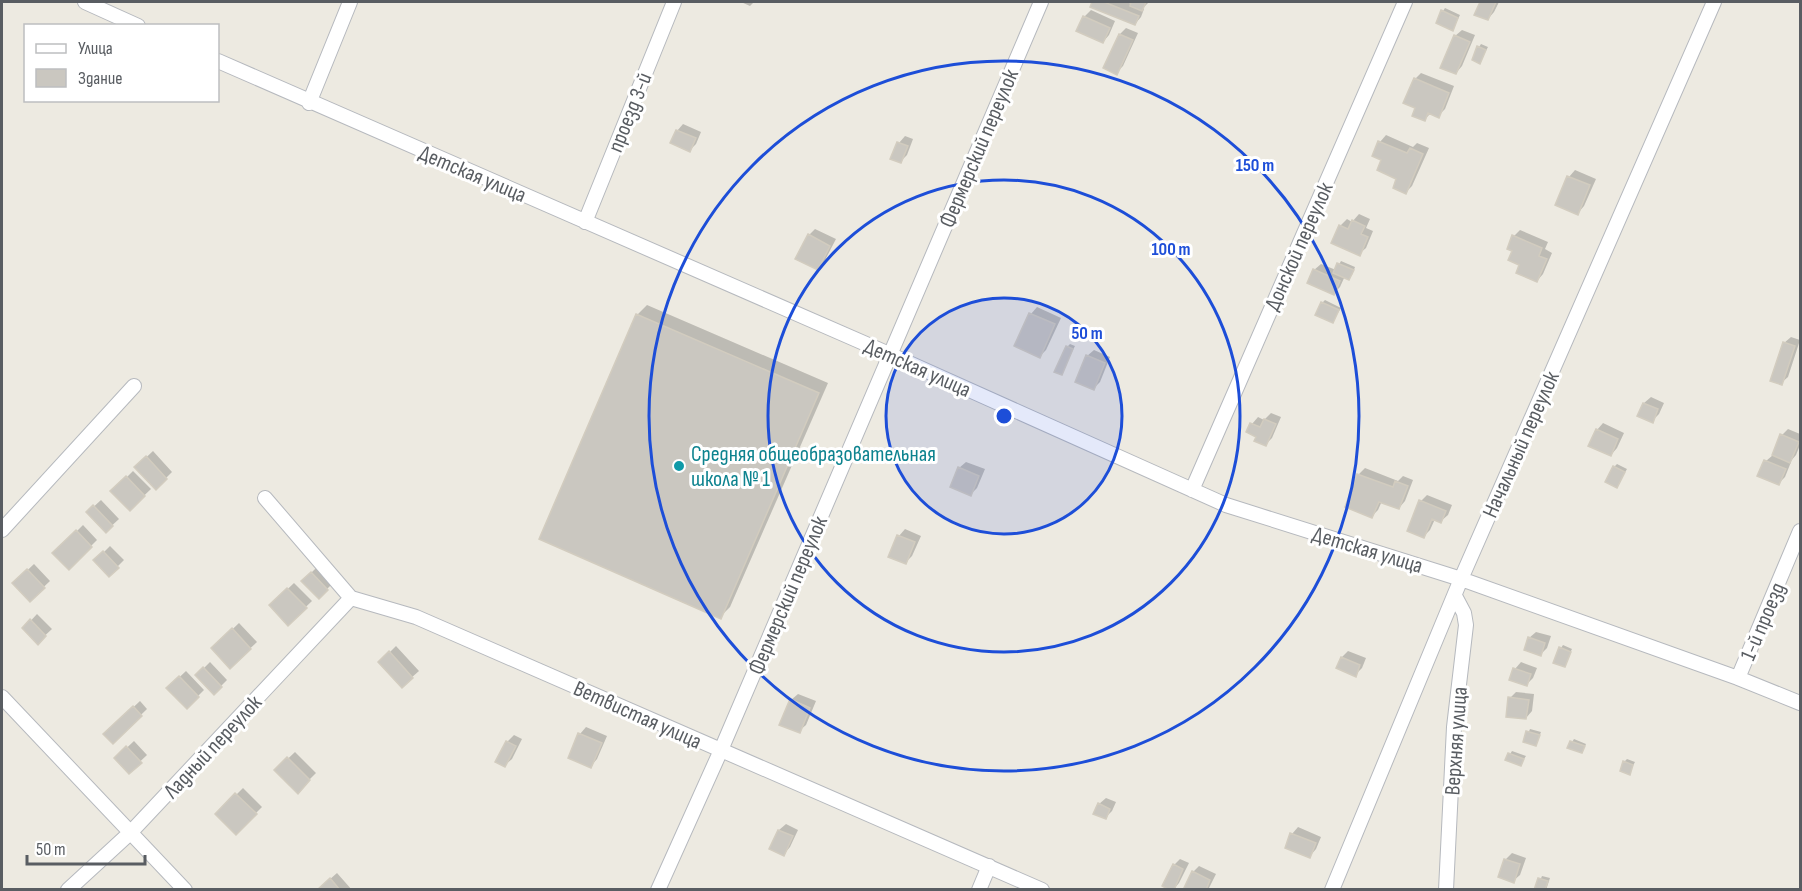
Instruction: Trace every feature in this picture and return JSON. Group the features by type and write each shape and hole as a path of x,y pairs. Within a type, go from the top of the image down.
{"street":[{"path":"85,2 134,24"},
{"path":"309,103 350,2"},
{"name":"проезд 3-й","path":"585,222 674,2"},
{"name":"Фермерский переулок","path":"658,890 721,750 1041,2"},
{"name":"Донской переулок","path":"1192,490 1405,2"},
{"name":"Начальный переулок","path":"1332,890 1461,579 1714,2"},
{"name":"Детская улица","path":"219,61 309,103 889,354 1226,505 1461,579 1738,678 1800,703"},
{"path":"2,530 134,386"},
{"path":"265,498 351,598"},
{"name":"1-й проезд","path":"1738,678 1800,531"},
{"name":"Верхняя улица","path":"1446,890 1454,727 1466,625 1464,613 1455,596"},
{"name":"Ветвистая улица","path":"351,598 416,617 1042,890"},
{"name":"Ладный переулок","path":"68,890 131,832 351,598"},
{"path":"2,697 185,890"},
{"path":"979,890 989,866"}],"building":[{"path":"1092,2 1104,2 1139,16 1135,25 1090,7"},
{"path":"1131,2 1146,2 1142,11 1130,6"},
{"path":"1480,2 1496,2 1488,20 1474,15"},
{"path":"1441,10 1458,18 1453,31 1436,23"},
{"path":"1083,16 1110,28 1103,43 1076,31"},
{"path":"1119,34 1133,40 1117,75 1103,68"},
{"path":"1454,35 1470,42 1456,74 1440,68"},
{"path":"1477,46 1486,50 1480,64 1472,60"},
{"path":"1414,78 1449,93 1439,118 1428,113 1425,121 1412,116 1415,108 1403,103"},
{"path":"676,130 696,138 690,152 670,143"},
{"path":"1378,141 1407,153 1410,148 1423,154 1406,194 1393,188 1396,179 1377,170 1381,160 1372,156"},
{"path":"897,142 908,146 901,163 890,159"},
{"path":"1567,176 1590,185 1578,215 1555,205"},
{"path":"1352,220 1365,226 1361,234 1368,237 1360,256 1331,243 1339,225 1348,229"},
{"path":"808,234 830,246 818,270 795,259"},
{"path":"1512,235 1542,248 1539,256 1547,259 1537,282 1516,273 1519,265 1508,260 1512,251 1507,249"},
{"path":"1337,263 1354,270 1349,280 1333,273"},
{"path":"1313,269 1340,281 1334,295 1307,283"},
{"path":"1321,302 1339,310 1333,323 1315,315"},
{"path":"1029,313 1055,324 1040,358 1014,346"},
{"name":"Средняя общеобразовательная школа № 1","path":"636,314 819,393 721,619 539,539"},
{"path":"1783,342 1795,346 1782,385 1770,381"},
{"path":"1066,346 1073,349 1062,375 1054,372"},
{"path":"1086,355 1105,363 1094,390 1075,382"},
{"path":"1643,403 1658,409 1653,423 1637,416"},
{"path":"1264,419 1276,424 1266,446 1254,441 1256,437 1246,432 1250,423 1260,427"},
{"path":"1596,429 1618,439 1611,456 1588,446"},
{"path":"1780,434 1799,442 1790,463 1772,455"},
{"path":"146,456 167,479 156,490 134,467"},
{"path":"1764,460 1786,469 1779,485 1757,476"},
{"path":"1613,466 1625,472 1617,488 1605,482"},
{"path":"958,467 979,476 971,496 950,487"},
{"path":"1357,474 1393,487 1395,481 1408,486 1399,509 1379,502 1372,518 1345,507"},
{"path":"126,476 145,496 130,511 110,491"},
{"path":"1419,500 1446,511 1441,523 1432,519 1424,538 1407,531"},
{"path":"93,505 113,526 106,533 86,512"},
{"path":"76,530 92,547 69,570 52,553"},
{"path":"897,535 915,542 906,564 888,557"},
{"path":"103,551 119,568 109,577 93,560"},
{"path":"27,569 45,588 30,602 12,583"},
{"path":"311,572 328,590 319,599 301,581"},
{"path":"287,588 307,608 288,626 269,605"},
{"path":"30,619 46,636 38,645 22,628"},
{"path":"232,628 251,649 230,669 211,648"},
{"path":"1528,637 1545,643 1541,656 1524,650"},
{"path":"1559,647 1571,652 1565,667 1553,663"},
{"path":"389,651 413,678 402,688 378,662"},
{"path":"1341,657 1360,665 1356,677 1336,668"},
{"path":"203,667 222,687 214,695 195,675"},
{"path":"1513,668 1531,674 1527,686 1509,680"},
{"path":"179,676 199,697 187,709 166,688"},
{"path":"1508,697 1529,700 1526,719 1506,717"},
{"path":"790,699 810,708 800,733 779,725"},
{"path":"133,706 142,716 113,744 103,734"},
{"path":"1526,731 1540,735 1536,746 1523,742"},
{"path":"578,733 602,743 591,768 568,758"},
{"path":"506,741 516,746 505,767 495,762"},
{"path":"1570,741 1585,746 1582,753 1567,748"},
{"path":"126,746 142,763 129,774 114,758"},
{"path":"1508,753 1524,759 1521,766 1505,760"},
{"path":"287,757 310,780 298,794 274,770"},
{"path":"1623,761 1633,765 1630,775 1620,771"},
{"path":"235,793 257,814 236,835 215,814"},
{"path":"1098,803 1110,809 1106,819 1093,814"},
{"path":"778,830 793,836 784,856 769,849"},
{"path":"1290,833 1316,843 1310,858 1285,848"},
{"path":"1504,859 1520,864 1514,883 1498,877"},
{"path":"1173,864 1183,869 1174,890 1169,890 1162,886"},
{"path":"1192,871 1210,880 1206,890 1183,890"},
{"path":"330,878 340,890 317,890"},
{"path":"1538,878 1548,881 1545,890 1534,890"}],"place":[{"name":"Средняя общеобразовательная школа № 1","path":"679,466"}]}
